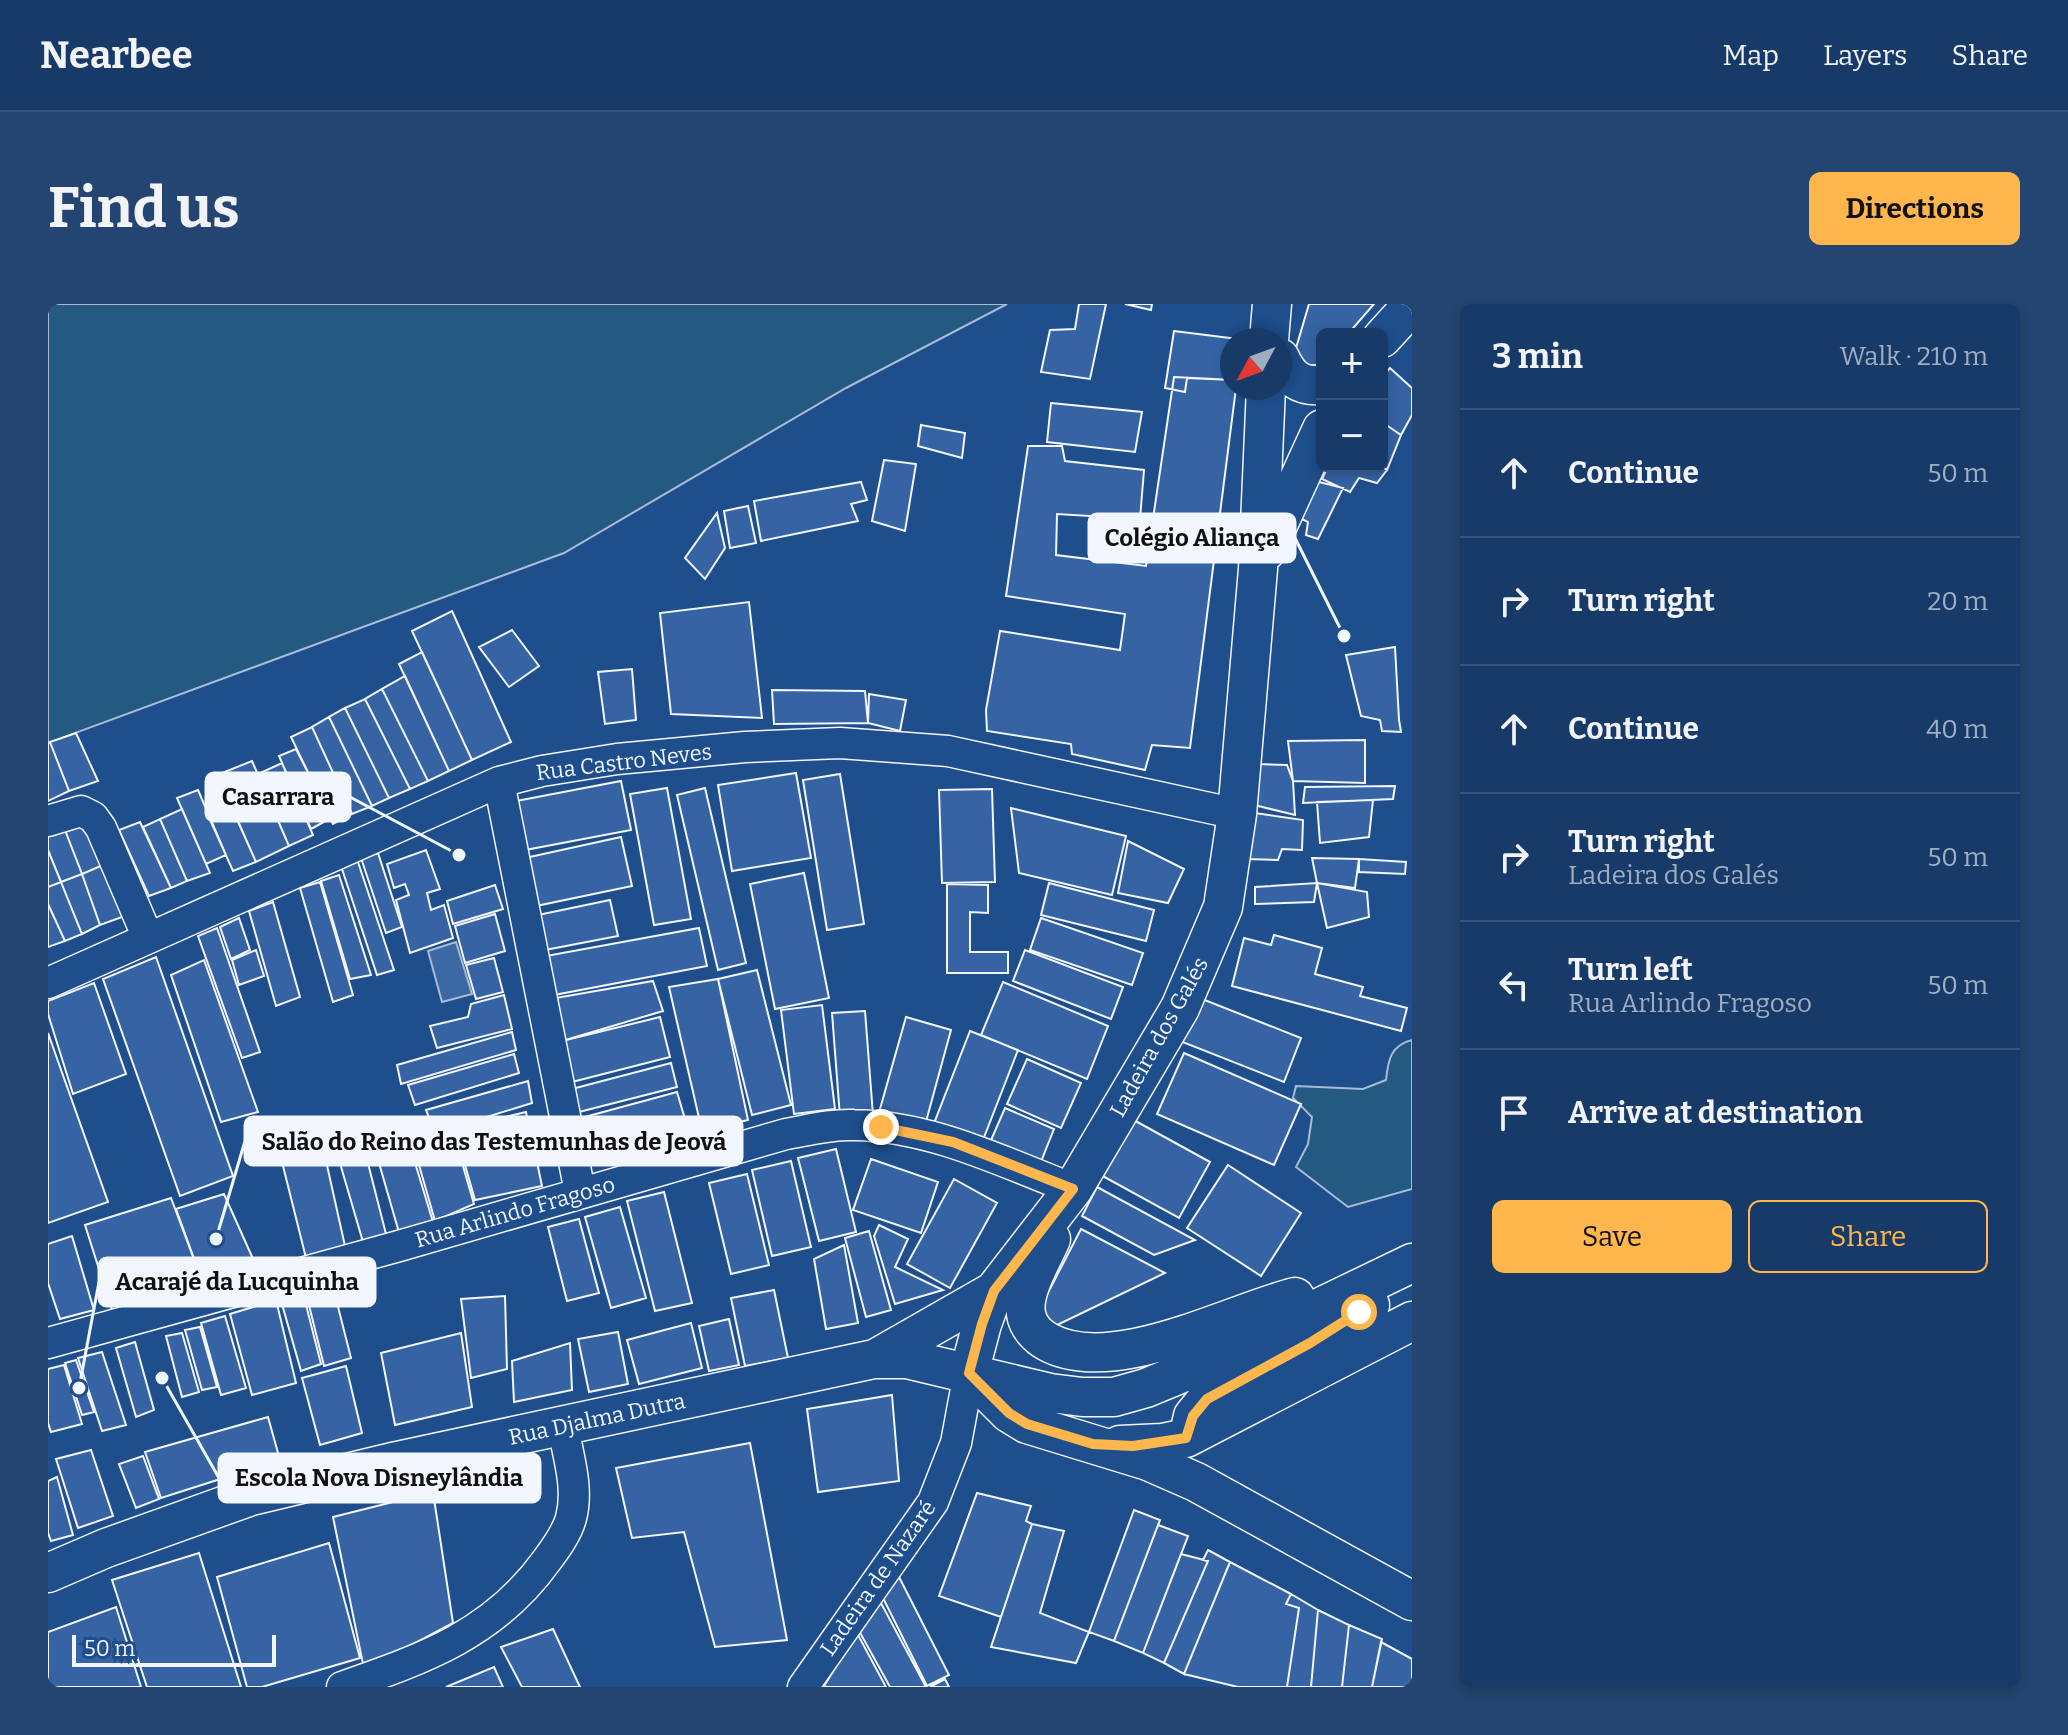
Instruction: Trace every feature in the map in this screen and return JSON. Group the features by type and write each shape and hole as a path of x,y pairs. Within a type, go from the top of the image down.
{"main road":[{"path":"1388,331 1412,305"},
{"path":"1292,378 1306,385 1316,385"},
{"name":"Ladeira dos Galés","path":"969,1373 994,1291 1073,1189 1180,1008 1223,907 1237,814 1258,569 1265,400"},
{"name":"Ladeira dos Galés","path":"1258,569 1316,442"},
{"path":"1073,1189 1028,1295 1025,1312 1031,1327 1043,1340 1059,1348 1082,1352 1136,1349 1281,1301 1404,1271"},
{"path":"1196,1482 1186,1438 1193,1416 1207,1399 1310,1343 1404,1271"},
{"name":"Rua Djalma Dutra","path":"48,1573 106,1548 251,1496 397,1461 874,1359 907,1359 1050,1393 1114,1397 1192,1369 1404,1271"},
{"path":"874,1359 994,1291"},
{"path":"1093,1444 1133,1446 1186,1438 1412,1321"},
{"path":"969,1373 1009,1413 1027,1424 1148,1461 1196,1482 1412,1601"}],"street":[{"name":"Rua Castro Neves","path":"48,983 499,782 542,771 617,759 745,747 840,743 948,751 1237,814"},
{"path":"499,782 580,1192"},
{"path":"48,821 81,811 93,817 101,828 148,938"},
{"name":"Rua Arlindo Fragoso","path":"48,1343 786,1134 833,1125 913,1132 953,1142 1073,1189"},
{"name":"Ladeira de Nazaré","path":"803,1687 933,1502 956,1443 969,1373"},
{"path":"342,1687 449,1645 489,1621 513,1602 532,1580 556,1548 570,1519 574,1489 563,1427"}],"shaded area":[{"path":"48,304 1007,304 846,388 564,553 48,743"},
{"path":"456,942 472,994 442,1002 428,951"},
{"path":"1412,1040 1412,1189 1348,1207 1296,1167 1308,1144 1312,1117 1293,1098 1296,1086 1363,1089 1386,1080 1392,1054 1399,1046"}],"building":[{"path":"1079,304 1106,304 1090,379 1041,372 1050,330 1075,329"},
{"path":"1125,304 1152,304 1151,310"},
{"path":"1309,304 1374,304 1353,328 1316,328 1316,365 1303,365 1294,355"},
{"path":"1174,331 1220,337 1220,379 1187,378 1185,392 1165,388"},
{"path":"1390,368 1412,388 1412,415 1401,435 1388,426"},
{"path":"1174,377 1220,379 1220,400 1234,400 1190,748 1152,745 1145,770 1072,754 1071,744 987,731 986,710 1000,631 1120,650 1125,614 1006,596 1028,446 1062,446 1065,461 1144,470 1140,519 1057,514 1056,555 1146,566"},
{"path":"1051,403 1142,412 1135,452 1047,442"},
{"path":"921,425 965,433 962,458 918,446"},
{"path":"1388,426 1401,435 1388,468"},
{"path":"884,460 916,464 905,531 872,521"},
{"path":"1325,472 1385,472 1377,483 1359,478 1350,492 1322,479"},
{"path":"1307,479 1343,488 1318,539 1306,535 1308,522 1296,516"},
{"path":"861,482 867,500 851,504 858,521 761,541 754,501"},
{"path":"748,506 756,543 730,548 724,511"},
{"path":"717,513 725,548 705,579 685,558"},
{"path":"749,602 762,718 671,714 660,613"},
{"path":"452,611 511,742 472,760 412,631"},
{"path":"512,630 539,666 509,687 479,647"},
{"path":"1395,647 1401,732 1382,731 1380,720 1361,716 1346,655"},
{"path":"422,652 472,760 449,771 399,664"},
{"path":"632,669 636,720 605,724 598,672"},
{"path":"405,676 449,771 428,781 382,689"},
{"path":"382,689 428,781 410,789 365,699"},
{"path":"772,690 865,691 868,723 774,724"},
{"path":"869,694 906,700 900,731 868,723"},
{"path":"365,699 410,789 389,798 345,708"},
{"path":"345,708 389,798 372,806 329,717"},
{"path":"329,717 372,806 352,814 312,727"},
{"path":"312,727 352,814 333,824 291,737"},
{"path":"76,733 98,781 69,791 50,742"},
{"path":"1365,740 1365,783 1293,781 1288,741"},
{"path":"48,743 69,791 48,801"},
{"path":"296,749 331,818 311,829 279,756"},
{"path":"252,761 289,846 256,862 217,775"},
{"path":"282,763 313,835 289,846 258,774"},
{"path":"1255,764 1287,765 1293,781 1295,815 1254,805"},
{"path":"796,773 811,858 732,871 718,785"},
{"path":"840,774 864,924 827,930 803,780"},
{"path":"621,781 631,830 520,851 511,802"},
{"path":"1395,786 1393,799 1303,803 1305,787"},
{"path":"667,788 691,919 654,925 630,794"},
{"path":"705,788 746,963 718,970 677,795"},
{"path":"992,789 995,882 942,883 939,790"},
{"path":"198,790 226,855 206,864 177,798"},
{"path":"1373,800 1369,837 1320,843 1317,802"},
{"path":"1011,808 1126,836 1112,895 1019,873"},
{"path":"182,809 210,873 187,881 160,819"},
{"path":"234,812 256,862 233,871 211,822"},
{"path":"1248,812 1303,820 1302,850 1282,849 1278,860 1245,859"},
{"path":"160,819 187,881 171,888 143,827"},
{"path":"140,822 171,888 149,896 119,830"},
{"path":"87,823 103,865 82,874 63,825"},
{"path":"63,825 82,874 61,882 48,850 48,830"},
{"path":"621,837 632,886 536,906 525,858"},
{"path":"1128,841 1184,869 1168,903 1118,893"},
{"path":"48,850 61,882 48,887"},
{"path":"426,850 440,889 427,893 431,910 444,905 453,938 410,953 396,900 409,895 405,884 394,888 387,864"},
{"path":"378,853 402,927 386,933 361,858"},
{"path":"356,856 394,970 377,975 340,863"},
{"path":"1312,858 1359,859 1355,888 1317,883"},
{"path":"1359,859 1406,862 1405,874 1359,872"},
{"path":"103,865 125,916 100,925 82,874"},
{"path":"804,873 829,998 775,1009 750,884"},
{"path":"82,874 100,925 82,934 61,882"},
{"path":"339,875 371,975 350,979 321,881"},
{"path":"61,882 82,934 65,941 48,904 48,887"},
{"path":"320,882 353,995 333,1002 300,888"},
{"path":"1049,883 1154,910 1146,941 1041,915"},
{"path":"1317,883 1314,902 1255,904 1255,887"},
{"path":"1317,883 1367,892 1369,917 1327,928"},
{"path":"947,884 988,885 988,913 970,912 970,952 1008,952 1008,973 947,973"},
{"path":"495,885 503,909 453,924 447,901"},
{"path":"610,900 618,936 545,950 538,915"},
{"path":"273,902 300,997 276,1006 249,911"},
{"path":"48,904 65,941 48,947"},
{"path":"495,914 505,951 465,963 455,926"},
{"path":"239,918 250,950 231,959 220,927"},
{"path":"1041,918 1143,953 1132,985 1030,950"},
{"path":"217,928 260,1052 242,1058 198,936"},
{"path":"699,928 707,966 554,995 546,956"},
{"path":"1274,935 1322,948 1315,974 1363,987 1360,996 1407,1008 1401,1031 1232,986 1244,938 1271,945"},
{"path":"256,950 264,976 239,985 232,960"},
{"path":"1025,950 1123,987 1111,1019 1013,981"},
{"path":"156,957 233,1176 180,1196 103,979"},
{"path":"494,958 503,992 476,999 466,965"},
{"path":"204,960 258,1112 221,1122 171,975"},
{"path":"757,970 791,1105 752,1115 718,979"},
{"path":"718,979 748,1120 702,1131 669,987"},
{"path":"653,981 663,1011 562,1041 550,999"},
{"path":"1003,982 1108,1026 1087,1079 981,1035"},
{"path":"94,983 126,1074 73,1094 48,1014 48,1001"},
{"path":"504,995 512,1029 437,1048 430,1026 468,1017 471,1004"},
{"path":"1197,997 1301,1038 1284,1082 1180,1041"},
{"path":"822,1005 835,1109 794,1114 781,1010"},
{"path":"865,1011 873,1115 840,1117 832,1013"},
{"path":"660,1017 670,1057 572,1082 562,1041"},
{"path":"906,1017 951,1030 924,1129 878,1116"},
{"path":"970,1031 1018,1050 981,1145 933,1126"},
{"path":"512,1032 516,1050 401,1084 397,1065"},
{"path":"48,1033 108,1202 48,1223"},
{"path":"1184,1053 1301,1104 1274,1165 1157,1114"},
{"path":"514,1054 519,1073 415,1105 408,1085"},
{"path":"1027,1059 1081,1083 1061,1128 1007,1104"},
{"path":"671,1063 677,1087 575,1113 568,1090"},
{"path":"528,1081 532,1103 435,1133 426,1110"},
{"path":"677,1092 690,1136 583,1165 570,1121"},
{"path":"1005,1108 1054,1129 1038,1169 988,1147"},
{"path":"526,1112 531,1139 463,1154 455,1129"},
{"path":"1130,1118 1210,1162 1179,1218 1099,1174"},
{"path":"358,1124 386,1234 363,1242 330,1129"},
{"path":"318,1125 345,1246 306,1258 276,1138"},
{"path":"533,1143 542,1186 475,1200 463,1158"},
{"path":"458,1149 474,1204 435,1221 419,1165"},
{"path":"836,1149 856,1232 819,1241 798,1158"},
{"path":"413,1156 433,1222 400,1236 379,1163"},
{"path":"871,1159 938,1182 921,1233 853,1210"},
{"path":"791,1161 811,1247 772,1256 752,1170"},
{"path":"1228,1165 1301,1213 1261,1276 1187,1228"},
{"path":"747,1174 769,1265 731,1274 709,1183"},
{"path":"954,1179 997,1203 950,1288 907,1264"},
{"path":"1097,1187 1195,1240 1154,1255 1082,1216"},
{"path":"664,1192 692,1303 655,1311 627,1201"},
{"path":"224,1194 258,1270 204,1286 176,1209"},
{"path":"171,1198 204,1286 112,1310 85,1225"},
{"path":"620,1207 646,1298 611,1308 585,1217"},
{"path":"579,1219 599,1293 567,1301 548,1227"},
{"path":"879,1225 908,1239 895,1267 943,1290 895,1304 874,1236"},
{"path":"1081,1229 1165,1273 1053,1327 1038,1312"},
{"path":"869,1231 891,1310 866,1317 845,1238"},
{"path":"72,1236 94,1310 60,1319 48,1283 48,1244"},
{"path":"844,1245 858,1323 826,1329 814,1259"},
{"path":"332,1283 351,1358 324,1366 305,1289"},
{"path":"302,1289 321,1364 301,1371 280,1297"},
{"path":"774,1290 788,1358 745,1366 731,1298"},
{"path":"505,1296 507,1369 471,1378 461,1299"},
{"path":"276,1300 296,1383 252,1395 230,1314"},
{"path":"225,1316 246,1388 221,1395 201,1323"},
{"path":"729,1319 739,1365 709,1371 699,1326"},
{"path":"691,1323 702,1368 639,1384 627,1340"},
{"path":"200,1327 217,1387 202,1390 185,1330"},
{"path":"618,1332 628,1384 589,1392 578,1339"},
{"path":"182,1333 199,1392 182,1397 166,1336"},
{"path":"461,1333 472,1407 395,1425 381,1353"},
{"path":"135,1342 154,1410 136,1417 116,1348"},
{"path":"570,1343 572,1390 514,1402 512,1361"},
{"path":"102,1352 126,1425 102,1431 78,1358"},
{"path":"76,1360 94,1412 82,1415 65,1363"},
{"path":"64,1365 82,1424 51,1432 48,1423 48,1369"},
{"path":"346,1366 362,1433 320,1445 302,1378"},
{"path":"892,1395 899,1481 818,1492 807,1409"},
{"path":"268,1417 280,1460 161,1498 145,1452"},
{"path":"750,1443 787,1640 715,1647 684,1532 632,1538 616,1468"},
{"path":"91,1450 113,1516 78,1528 56,1459"},
{"path":"143,1456 159,1499 136,1508 119,1464"},
{"path":"57,1477 73,1535 51,1541 48,1533 48,1481"},
{"path":"433,1492 453,1623 406,1648 363,1664 333,1517"},
{"path":"977,1493 1031,1506 1026,1521 1032,1524 1001,1617 939,1596"},
{"path":"1134,1510 1160,1520 1114,1641 1089,1632"},
{"path":"1032,1524 1064,1531 1040,1613 1089,1632 1076,1663 991,1647"},
{"path":"1158,1525 1188,1536 1143,1653 1114,1641"},
{"path":"329,1543 360,1658 262,1687 247,1687 217,1577"},
{"path":"1208,1550 1230,1562 1184,1674 1164,1663 1208,1561 1203,1560"},
{"path":"199,1553 241,1687 147,1687 112,1580"},
{"path":"1181,1554 1208,1561 1164,1663 1143,1653"},
{"path":"1230,1562 1291,1594 1286,1604 1299,1608 1287,1687 1238,1687 1184,1674"},
{"path":"897,1573 949,1675 927,1686 883,1598"},
{"path":"1291,1594 1318,1610 1311,1687 1287,1687 1299,1608 1286,1604"},
{"path":"881,1603 926,1687 890,1687 858,1629"},
{"path":"116,1607 141,1687 48,1687 48,1632"},
{"path":"1318,1610 1349,1625 1342,1687 1311,1687"},
{"path":"1349,1625 1382,1639 1372,1687 1342,1687"},
{"path":"553,1629 580,1687 522,1687 501,1647"},
{"path":"857,1633 886,1687 824,1686"},
{"path":"1381,1642 1412,1659 1412,1687 1372,1687"},
{"path":"494,1667 503,1687 446,1687"},
{"path":"945,1679 949,1687 930,1687"}],"place":[{"name":"Colégio Aliança","path":"1344,636"},
{"name":"Casarrara","path":"459,855"},
{"name":"Salão do Reino das Testemunhas de Jeová","path":"216,1239"},
{"name":"Escola Nova Disneylândia","path":"162,1378"},
{"name":"Acarajé da Lucquinha","path":"79,1388"}],"route":[{"path":"881,1127 953,1142 1073,1189 994,1291 969,1373 994,1400 1027,1424 1093,1444 1133,1446 1186,1438 1193,1416 1207,1399 1310,1343 1359,1312"}]}
